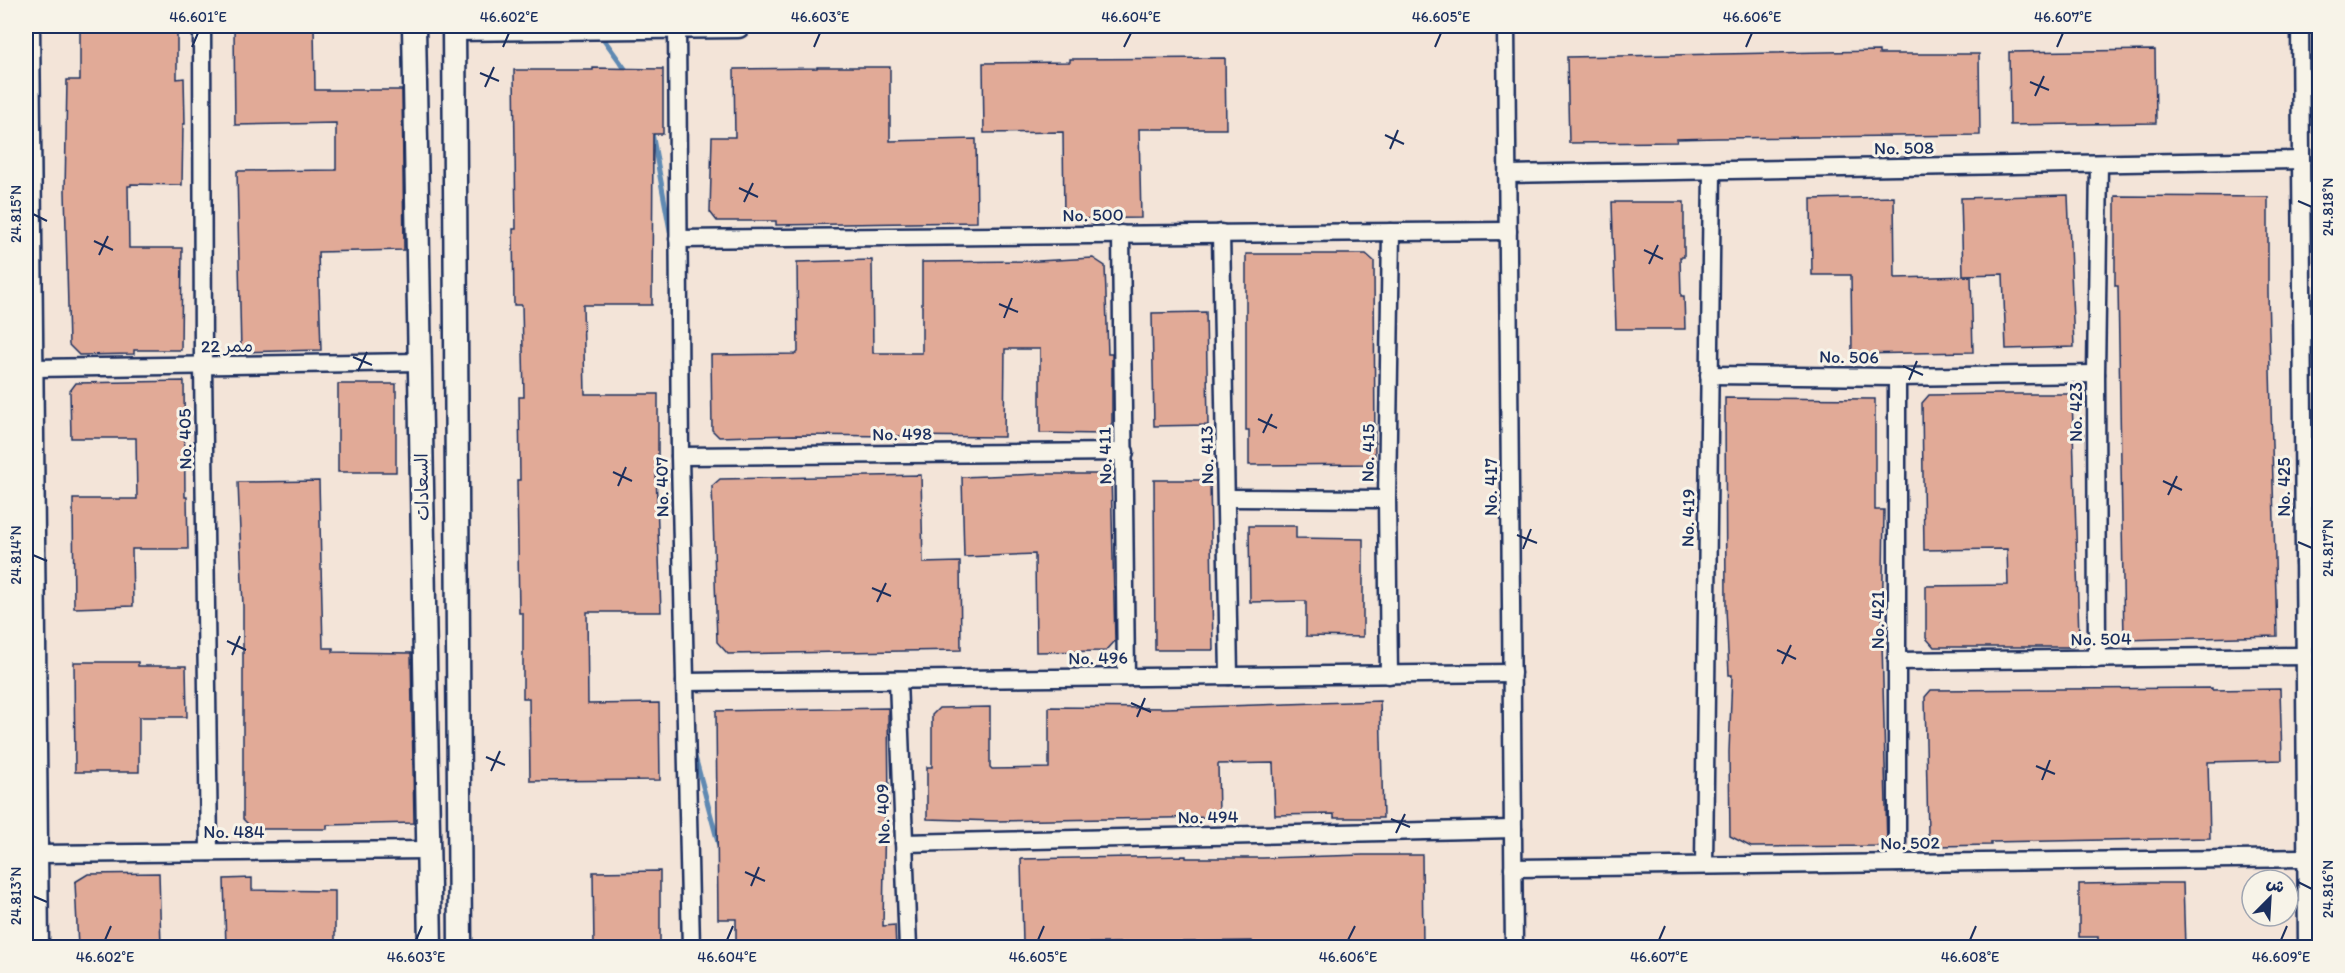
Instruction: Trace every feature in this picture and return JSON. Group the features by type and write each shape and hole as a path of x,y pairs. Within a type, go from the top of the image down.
{"street":[{"path":"31,26 30,278 35,368 31,489 40,948"},
{"name":"No. 405","path":"202,26 203,366 209,852"},
{"name":"السعادات","path":"414,26 430,948"},
{"name":"No. 407","path":"677,26 680,456 691,948"},
{"path":"454,27 738,26"},
{"name":"No. 417","path":"1506,26 1514,948"},
{"name":"No. 425","path":"2300,26 2301,160 2312,563 2305,656 2306,858 2313,912 2307,948"},
{"name":"السعادات","path":"454,27 460,948"},
{"name":"No. 508","path":"1508,174 2301,160"},
{"name":"No. 423","path":"2097,659 2096,374 2099,165"},
{"name":"No. 419","path":"1704,865 1712,171"},
{"name":"No. 500","path":"678,239 1508,231"},
{"name":"No. 415","path":"1389,675 1387,498 1391,232"},
{"name":"No. 413","path":"1221,233 1229,676"},
{"name":"No. 411","path":"1121,234 1126,677"},
{"name":"ممر 22","path":"35,368 420,362"},
{"name":"No. 506","path":"1709,375 1897,377 2096,374"},
{"name":"No. 421","path":"1897,377 1898,863"},
{"name":"No. 498","path":"680,456 1125,452"},
{"path":"1227,498 1387,498"},
{"name":"No. 504","path":"1897,661 2305,656"},
{"name":"No. 496","path":"685,682 1512,673"},
{"name":"No. 409","path":"898,680 908,948"},
{"name":"No. 494","path":"904,843 1513,829"},
{"name":"No. 484","path":"39,854 429,850"},
{"name":"No. 502","path":"1513,868 2306,858"}],"building":[{"path":"80,26 177,26 177,79 184,78 185,124 183,124 182,185 131,184 128,186 129,248 182,248 181,350 134,350 134,354 79,355 69,345 65,191 67,80 80,80"},
{"path":"234,26 314,26 315,90 402,90 404,250 318,252 321,350 241,352 237,171 336,170 336,123 235,125"},
{"path":"2155,50 2156,123 2010,125 2009,52"},
{"path":"1879,51 1879,54 1979,54 1980,135 1718,138 1676,139 1677,142 1569,143 1567,57"},
{"path":"1225,58 1226,129 1139,129 1141,218 1064,219 1063,132 984,133 983,63 1070,62 1070,59"},
{"path":"890,67 890,141 976,139 977,222 776,225 776,221 717,221 710,212 712,137 735,137 734,69"},
{"path":"593,68 663,69 663,134 653,134 652,305 583,305 585,394 658,394 658,472 656,472 661,612 587,612 588,704 659,703 660,780 530,781 529,698 523,698 523,613 519,613 517,480 520,480 519,397 524,397 522,305 514,305 513,229 516,229 514,70 593,70"},
{"path":"2068,195 2074,347 2006,349 2003,274 1963,275 1961,198"},
{"path":"2115,196 2268,197 2268,293 2277,636 2124,640 2118,286 2115,286"},
{"path":"1894,197 1895,278 1971,276 1973,352 1852,354 1851,275 1812,275 1811,199"},
{"path":"1612,202 1684,202 1684,257 1680,257 1685,329 1616,329"},
{"path":"1246,254 1366,254 1374,261 1375,464 1249,465 1249,430 1246,430"},
{"path":"1093,258 1105,266 1108,354 1112,354 1112,423 1105,434 1040,433 1040,349 1005,349 1004,437 793,435 719,437 712,430 711,355 796,354 798,352 797,262 872,260 873,353 922,353 922,262"},
{"path":"1206,312 1208,425 1154,426 1152,313"},
{"path":"184,381 188,549 132,549 133,606 74,608 73,499 137,499 136,438 71,438 70,391 76,383"},
{"path":"338,384 396,384 396,472 338,472"},
{"path":"2072,394 2079,638 2072,647 1934,647 1926,638 1926,586 2008,585 2007,549 1924,550 1922,403 1929,395"},
{"path":"1725,398 1875,399 1875,510 1884,510 1882,642 1887,846 1751,847 1730,836 1729,752 1732,675 1729,675 1726,608"},
{"path":"1111,474 1115,641 1106,651 1036,652 1035,554 964,557 962,477"},
{"path":"921,475 923,563 960,562 961,650 728,654 717,642 712,486 720,479"},
{"path":"1154,480 1210,480 1213,650 1155,650"},
{"path":"319,481 323,648 333,648 333,652 411,653 414,823 327,825 327,829 253,829 243,819 243,607 238,482"},
{"path":"1249,526 1296,526 1296,538 1363,539 1363,637 1306,636 1306,601 1250,602"},
{"path":"74,662 138,662 138,666 186,666 187,717 139,717 139,772 75,772"},
{"path":"2212,688 2212,690 2280,689 2282,760 2208,762 2210,838 1991,842 1991,845 1937,846 1928,834 1925,697 1931,690"},
{"path":"1380,701 1383,818 1334,818 1334,814 1275,815 1273,763 1218,764 1219,817 997,821 927,819 927,767 932,767 932,715 939,708 990,707 990,767 992,769 1049,768 1049,707 1166,708"},
{"path":"888,708 889,806 885,806 883,926 895,925 896,948 736,948 736,919 718,919 716,711"},
{"path":"1422,855 1423,948 1253,948 1252,941 1023,944 1021,859 1186,856 1186,858 1263,858"},
{"path":"660,871 660,948 594,948 593,872"},
{"path":"159,873 161,948 78,948 75,882 88,874"},
{"path":"252,878 252,890 335,891 335,948 226,948 224,879"},
{"path":"2183,883 2185,948 2098,948 2098,937 2079,937 2079,884"}],"waterway":[{"path":"600,34 628,73"},
{"path":"652,133 671,236"},
{"path":"694,753 719,846"}]}
